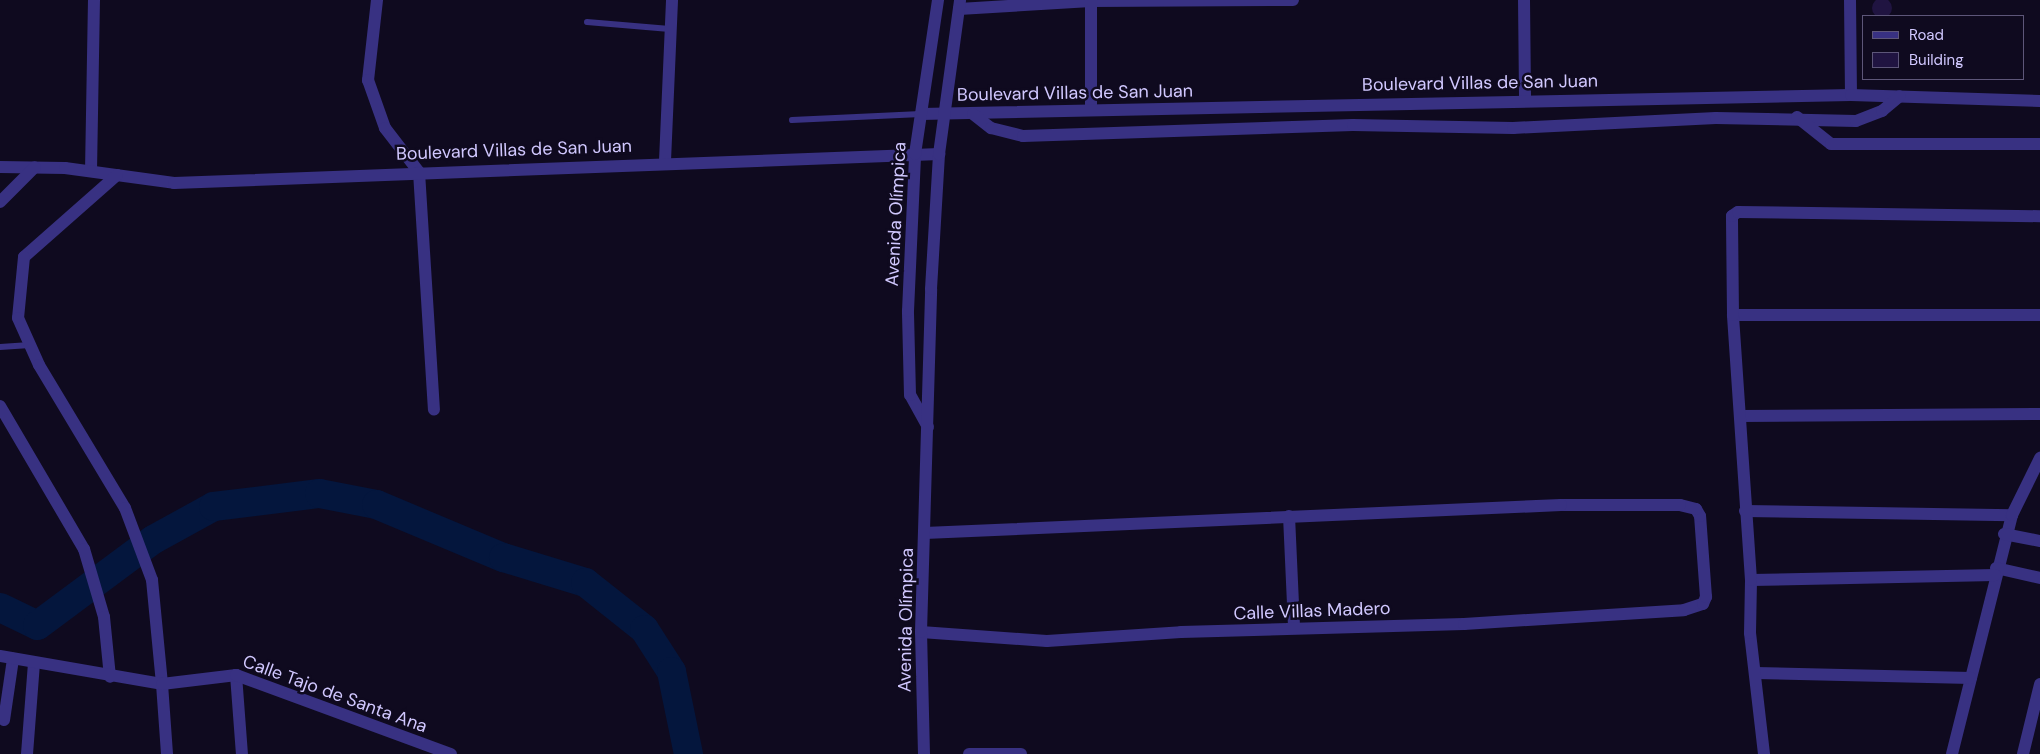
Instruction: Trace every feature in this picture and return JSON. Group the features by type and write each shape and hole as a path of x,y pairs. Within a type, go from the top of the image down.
{"street":[{"path":"92,171 94,0"},
{"path":"377,0 368,80 374,105 419,172 434,410"},
{"path":"665,161 672,0"},
{"name":"Avenida Olímpica","path":"928,428 914,406 908,380 915,154 938,0"},
{"path":"959,4 1091,0 1293,0"},
{"path":"1091,0 1091,109"},
{"path":"1524,0 1525,100"},
{"path":"1850,0 1851,95"},
{"name":"Avenida Olímpica","path":"924,754 921,632 939,154 959,4"},
{"name":"Boulevard Villas de San Juan","path":"921,114 1525,100 1851,95 2040,100"},
{"path":"973,114 991,128 1023,136 1144,128 1453,124 1514,128 1600,121 1797,117 1856,121 1882,111 1900,96"},
{"path":"1797,117 1831,144 2040,144"},
{"name":"Boulevard Villas de San Juan","path":"0,167 35,167 92,171 174,183 665,161 939,154"},
{"path":"0,202 35,167"},
{"path":"116,175 24,257 18,318 30,346 125,508 152,580 167,754"},
{"path":"1764,754 1755,673 1752,580 1745,511 1733,315 1731,221 1738,212 2040,216"},
{"path":"1733,315 2040,315"},
{"path":"0,406 84,549 104,617 110,677"},
{"path":"1740,416 2040,414"},
{"path":"1952,754 2004,534 2040,458"},
{"name":"Calle Villas Madero","path":"921,632 1047,641 1294,628 1464,624 1684,610 1703,604 1702,527 1696,509 1689,506 1561,505 1289,516"},
{"path":"1745,511 2012,515"},
{"path":"925,533 1289,516 1294,628"},
{"path":"2004,534 2040,541"},
{"path":"1752,580 1996,572 2040,578"},
{"name":"Calle Tajo de Santa Ana","path":"0,656 34,664 162,684 236,675 451,754"},
{"path":"13,659 2,720 26,721"},
{"path":"27,754 26,721 34,664"},
{"path":"1755,673 1971,678"},
{"path":"236,675 242,754"},
{"path":"2023,754 2040,684"},
{"path":"969,754 1021,754"}],"lane":[{"path":"587,22 670,29"},
{"path":"792,120 921,114"},
{"path":"0,347 30,346"}],"building":[{"path":"1878,-1 1886,-1 1892,8 1889,15 1875,15 1873,12 1873,4"}],"waterway":[{"path":"0,607 37,625 153,539 213,506 319,493 376,504 503,557 585,582 644,629 671,671 688,754"}]}
